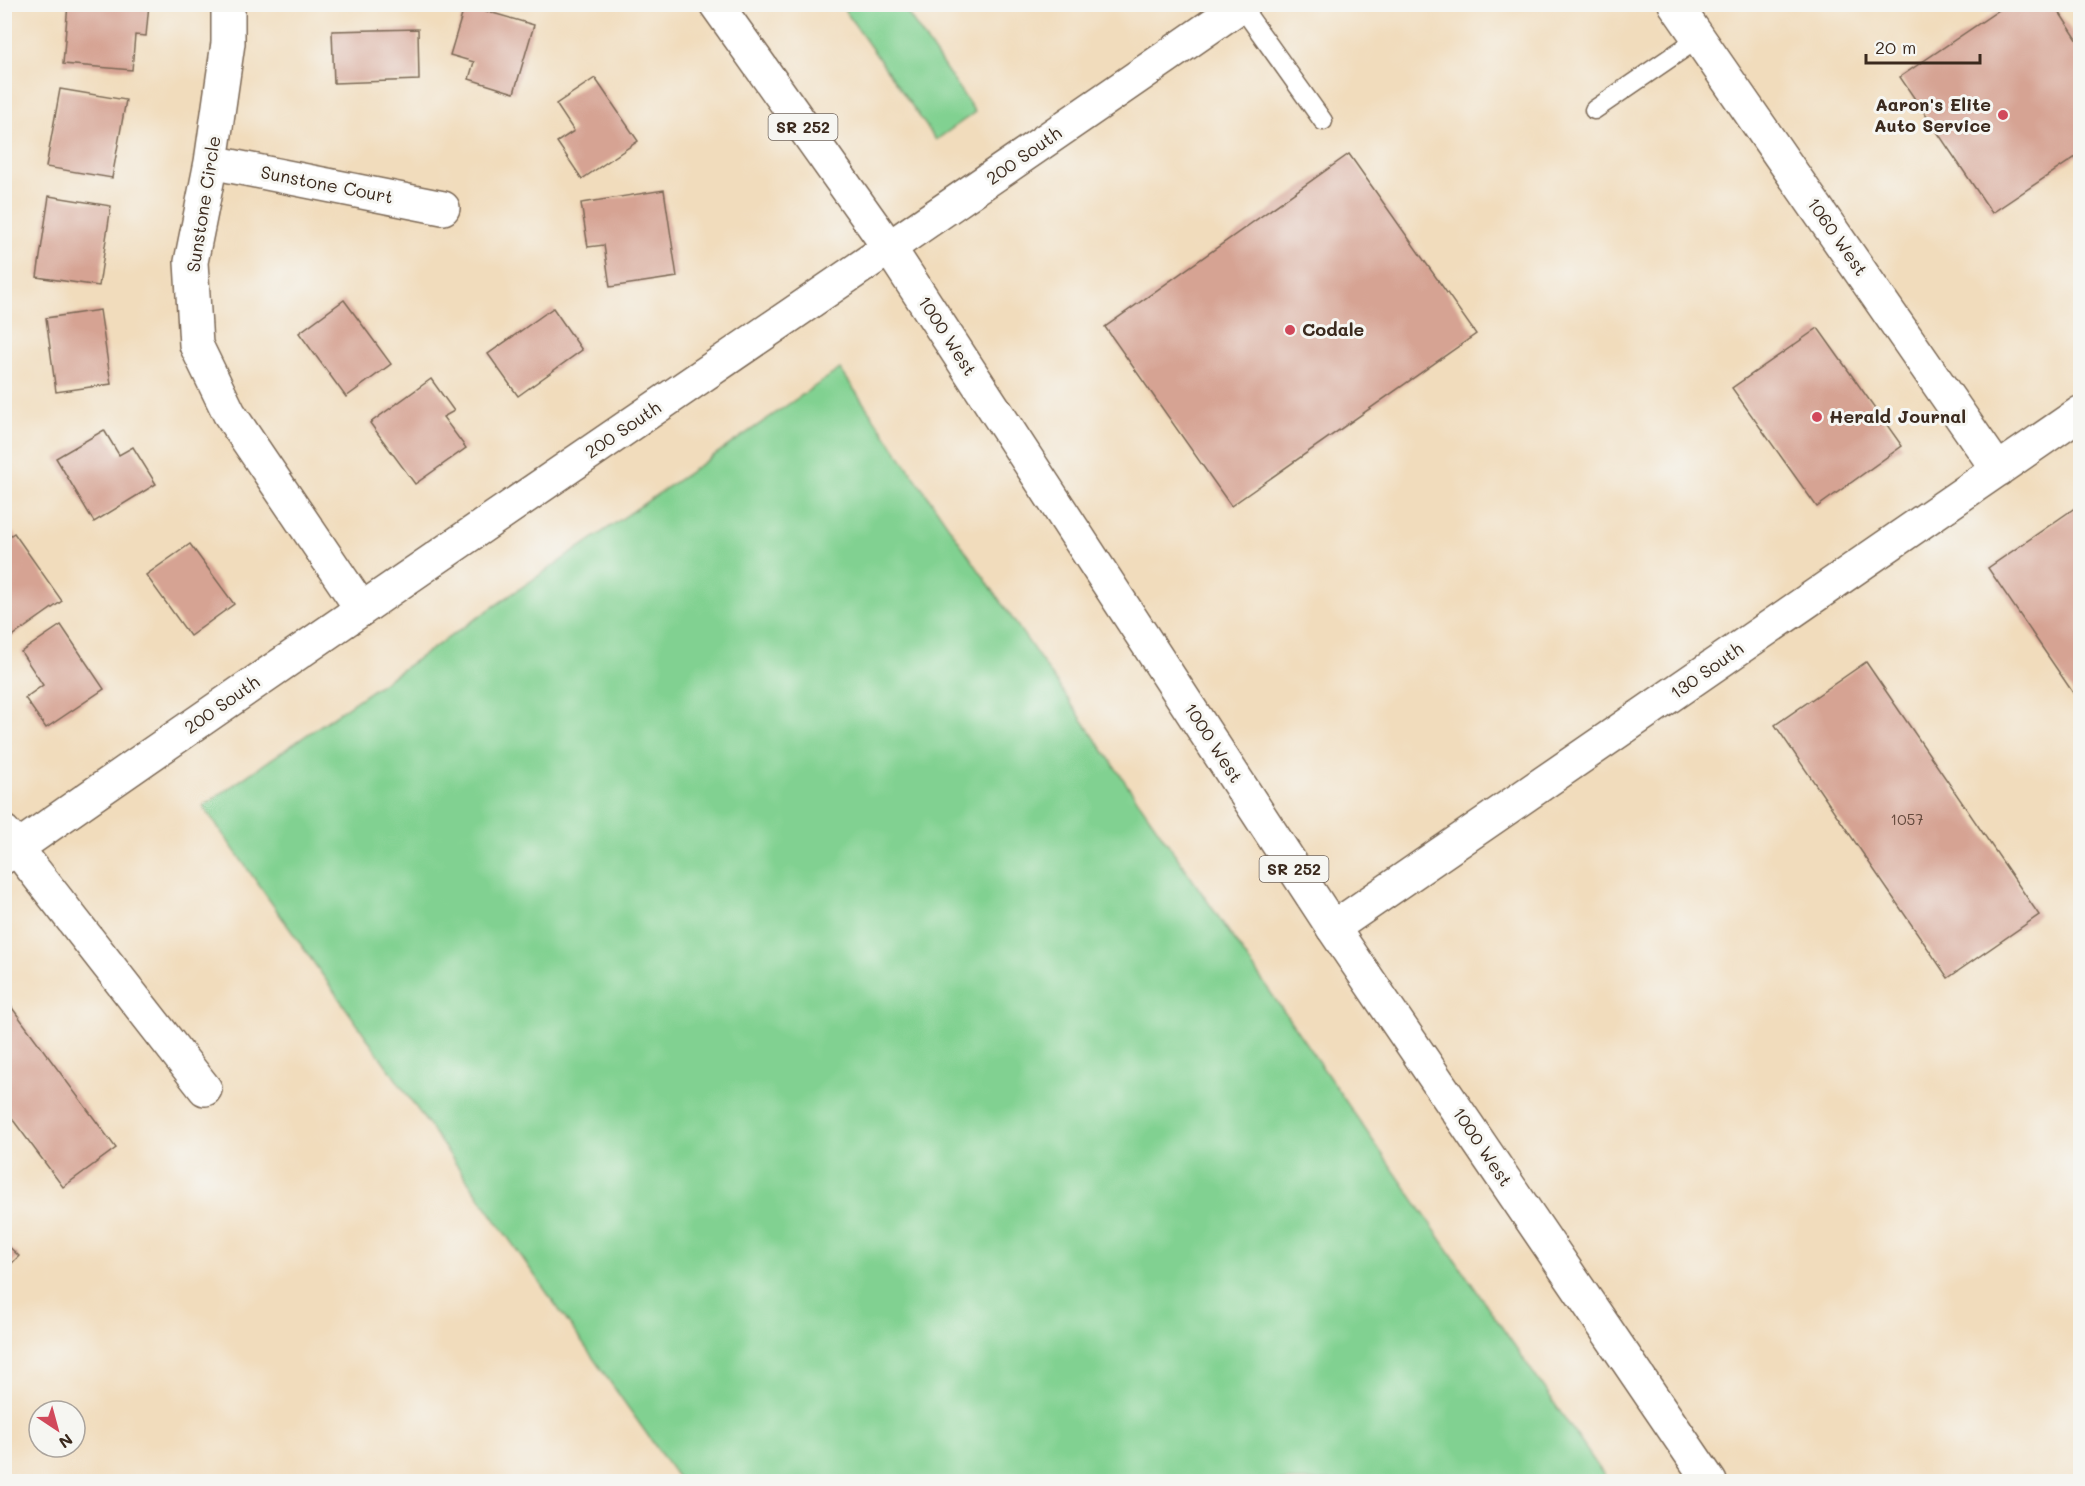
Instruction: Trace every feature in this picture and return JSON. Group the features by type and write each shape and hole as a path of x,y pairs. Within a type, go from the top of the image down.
{"street":[{"name":"Sunstone Circle","path":"228,4 228,43 211,162 191,262 196,345 229,413 361,608"},
{"name":"1000 West","path":"716,4 890,249 1333,928 1710,1482"},
{"name":"1060 West","path":"1676,4 1998,470"},
{"name":"200 South","path":"8,846 890,249 1242,5"},
{"name":"Sunstone Court","path":"211,162 443,208"},
{"name":"130 South","path":"1333,928 2080,413"},
{"path":"8,846 205,1089"}],"lane":[{"path":"1242,5 1323,121"},
{"path":"1594,110 1699,38"}],"green space":[{"path":"841,5 902,5 975,112 936,140"},
{"path":"840,369 1608,1481 680,1481 203,806"}],"building":[{"path":"68,4 149,4 146,36 135,35 132,70 63,64"},
{"name":"Aaron's Elite Auto Service","path":"2008,4 2054,4 2080,44 2080,154 1992,213 1900,77"},
{"path":"465,5 534,25 514,93 469,79 474,62 450,55"},
{"path":"418,29 419,80 334,83 332,31"},
{"path":"595,78 638,141 582,179 557,142 574,131 556,104"},
{"path":"60,89 126,100 112,178 46,167"},
{"name":"Codale","path":"1349,154 1476,334 1231,506 1105,327"},
{"path":"664,190 677,277 610,287 604,245 588,247 581,203"},
{"path":"49,196 111,206 99,286 37,277"},
{"path":"344,300 391,364 346,397 299,333"},
{"path":"553,308 582,350 518,396 488,354"},
{"path":"100,310 111,384 56,392 46,318"},
{"name":"Herald Journal","path":"1818,328 1902,446 1817,507 1732,388"},
{"path":"431,379 454,411 443,417 466,448 415,484 370,423"},
{"path":"104,430 119,455 133,447 156,484 94,522 56,458"},
{"path":"2079,505 2080,507 2080,703 1988,568"},
{"path":"14,533 62,601 4,642 4,540"},
{"path":"190,544 234,604 190,636 146,575"},
{"path":"61,625 104,689 46,728 25,698 43,685 21,652"},
{"path":"1866,662 2039,915 1948,978 1775,725"},
{"path":"4,997 116,1148 63,1187 4,1108"},
{"path":"4,1242 19,1256 4,1271"}],"place":[{"name":"Aaron's Elite Auto Service","path":"2003,115"},
{"name":"Codale","path":"1290,330"},
{"name":"Herald Journal","path":"1817,417"}]}
